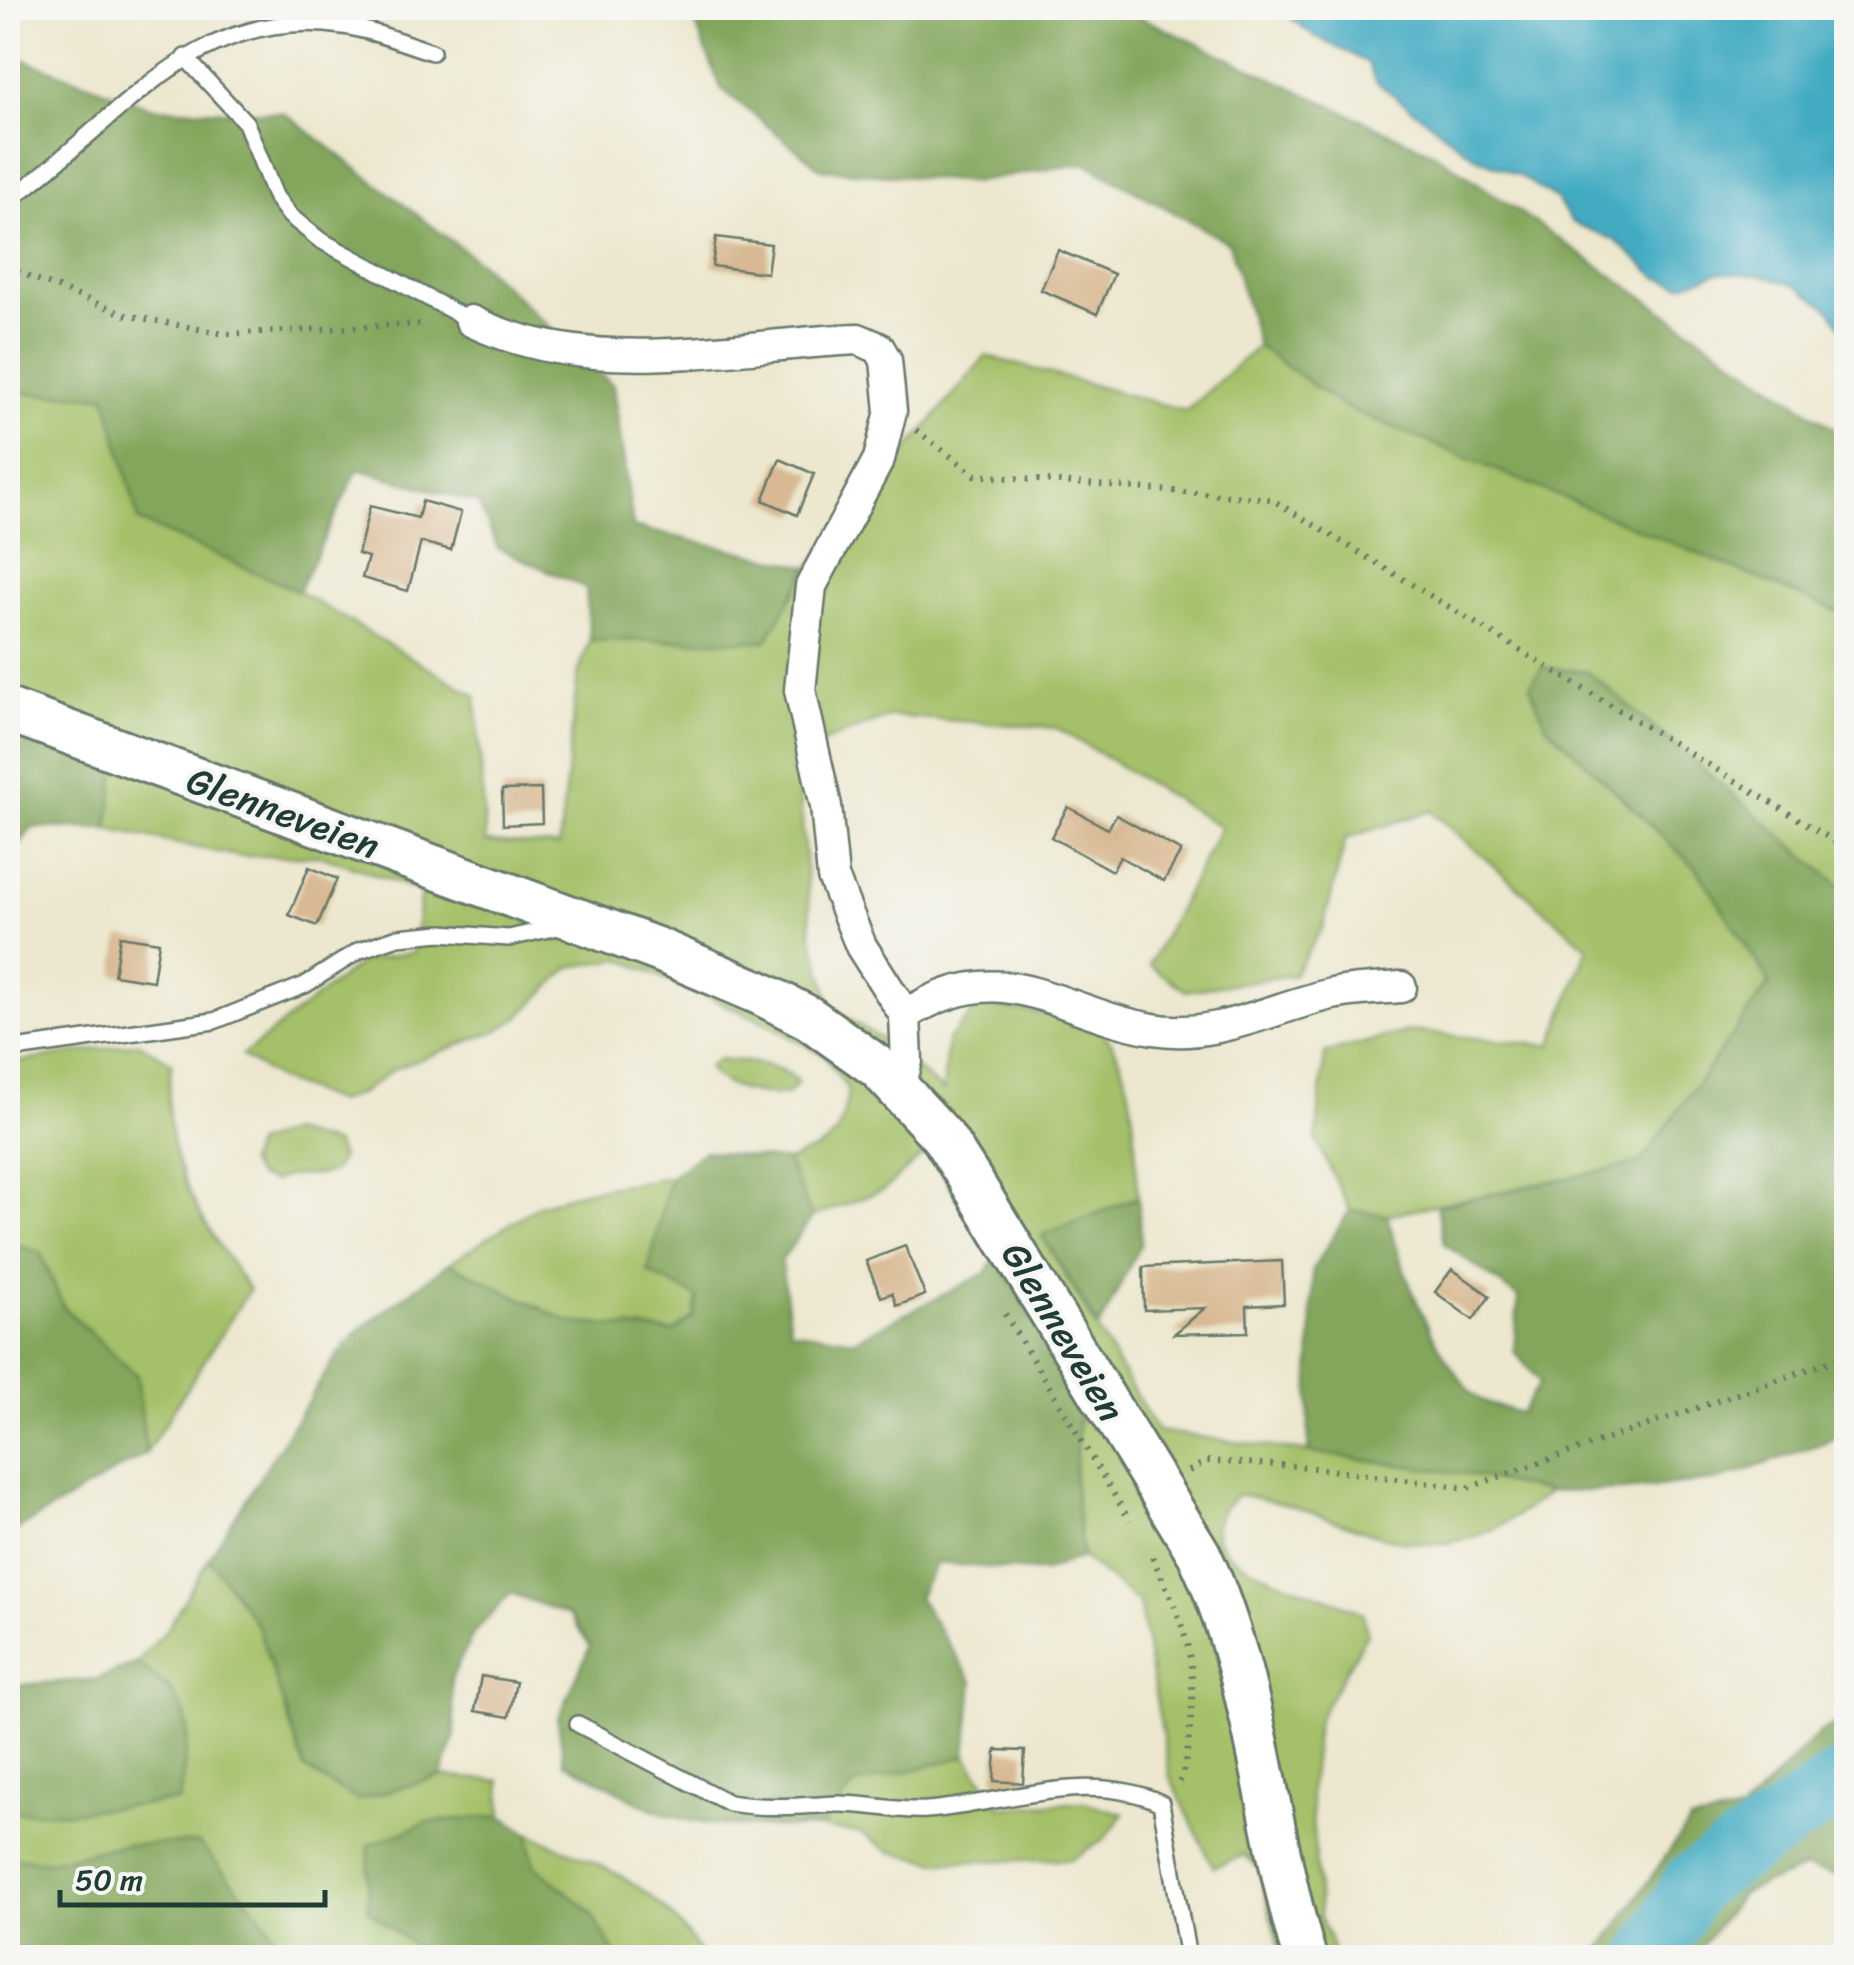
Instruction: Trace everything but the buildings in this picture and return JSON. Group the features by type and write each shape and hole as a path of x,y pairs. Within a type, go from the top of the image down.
{"main road":[{"name":"Glenneveien","path":"8,710 658,950 778,1002 854,1048 900,1087 943,1137 1199,1554 1230,1628 1276,1850 1305,1958"}],"street":[{"path":"471,321 530,344 626,356 869,341 886,360 891,412 878,459 811,586 799,674 826,806 834,877 861,946 905,1015 907,1062 900,1087"},
{"path":"905,1015 940,993 982,983 1040,993 1154,1029 1188,1031 1235,1024 1334,994 1401,987"}],"lane":[{"path":"8,201 150,80 185,57 242,32 317,24 364,30 432,52"},
{"path":"185,57 246,122 275,196 290,216 320,240 471,321"},
{"path":"8,1050 214,1021 290,992 360,950 398,937 441,933 509,938 553,928 559,914"},
{"path":"578,1724 729,1803 752,1807 836,1804 930,1810 1096,1789 1142,1794 1161,1803 1188,1958"}],"path":[{"path":"8,268 126,315 224,334 471,321"},
{"path":"891,412 976,475 1272,499 1846,848"},
{"path":"1001,1302 1008,1324 1139,1536"},
{"path":"1158,1489 1207,1461 1298,1466 1466,1488 1846,1356"},
{"path":"1146,1548 1181,1624 1194,1669 1185,1765 1179,1786 1161,1803"}],"green space":[{"path":"689,8 1120,8 1434,153 1846,437 1846,615 1342,406 1258,346 1229,243 1085,163 972,182 821,169 721,88"},
{"path":"8,54 153,108 284,113 480,263 613,385 633,527 809,567 766,641 590,640 586,588 498,548 478,503 358,469 298,591 139,521 106,396 8,393"},
{"path":"1258,346 1342,406 1846,615 1846,891 1588,672 1546,725 1698,870 1770,983 1640,1163 1387,1215 1350,1210 1316,1140 1325,1053 1409,1031 1551,1046 1588,948 1431,811 1346,838 1323,927 1293,975 1186,991 1149,965 1221,827 1057,728 890,716 796,753 812,936 832,1008 884,1041 943,1091 947,1041 979,1005 1088,1024 1105,1035 1117,1053 1131,1100 1138,1197 1042,1236 1157,1431 1460,1473 1549,1492 1505,1523 1465,1539 1429,1544 1395,1540 1284,1504 1238,1495 1218,1519 1218,1539 1232,1556 1257,1571 1363,1614 1367,1633 1317,1721 1310,1790 1320,1917 1336,1957 1281,1957 1259,1868 1244,1855 1213,1867 1170,1777 1139,1603 1082,1557 1074,1479 1080,1400 928,1150 884,1190 812,1217 787,1161 825,1144 842,1120 848,1090 824,1055 760,1020 621,959 570,967 518,1018 496,1031 394,1069 363,1092 338,1102 278,1079 242,1056 361,962 414,952 421,891 323,856 237,856 108,829 115,770 8,729 8,393 106,396 139,521 298,591 476,696 486,842 559,846 578,674 590,640 766,641 809,567 986,356 1186,411"},
{"path":"1542,667 1588,672 1846,891 1846,1429 1825,1442 1720,1480 1621,1490 1549,1492 1460,1473 1308,1452 1313,1269 1350,1210 1387,1215 1420,1308 1456,1374 1481,1400 1521,1413 1540,1382 1514,1351 1518,1297 1444,1243 1437,1206 1640,1163 1770,983 1698,870 1546,725 1530,686"},
{"path":"8,729 116,770 108,829 32,827 17,849 8,844"},
{"path":"139,1043 172,1063 168,1096 176,1156 199,1211 249,1290 146,1453 137,1376 64,1308 40,1253 8,1243 8,1063"},
{"path":"719,1059 773,1067 798,1083 788,1094 733,1087 708,1067"},
{"path":"290,1132 335,1144 341,1157 335,1170 288,1176 273,1182 257,1177 248,1163 255,1144"},
{"path":"704,1151 787,1161 812,1217 781,1261 790,1330 854,1340 986,1273 996,1258 1080,1401 1074,1479 1082,1557 1044,1572 936,1563 918,1597 973,1682 966,1756 854,1785 820,1828 736,1826 675,1817 643,1805 564,1763 558,1720 590,1646 569,1615 511,1593 473,1634 451,1679 455,1735 442,1776 357,1800 305,1769 258,1627 209,1558 334,1360 359,1330 449,1263 569,1322 674,1332 694,1316 697,1297 648,1272 670,1177"},
{"path":"670,1177 648,1272 697,1296 694,1316 674,1332 569,1322 449,1263 539,1205 584,1191"},
{"path":"1138,1197 1141,1243 1099,1327 1042,1235"},
{"path":"8,1243 40,1252 64,1308 137,1376 146,1453 8,1535"},
{"path":"209,1558 258,1627 305,1769 357,1800 442,1776 500,1781 502,1816 428,1822 369,1910 428,1957 287,1958 267,1923 122,1845 50,1861 8,1857 8,1812 70,1812 179,1801 174,1691 137,1663 168,1628"},
{"path":"137,1663 173,1695 187,1722 179,1801 70,1812 8,1812 8,1686 98,1679"},
{"path":"1846,1719 1846,1878 1805,1868 1742,1893 1694,1957 1595,1957 1690,1822 1741,1812 1819,1733"},
{"path":"966,1756 1001,1807 1084,1802 1124,1814 1105,1838 1072,1859 939,1862 891,1852 861,1833 820,1828 853,1785"},
{"path":"502,1816 528,1833 534,1865 591,1912 617,1957 428,1957 368,1910 369,1845 428,1822"},
{"path":"528,1833 605,1868 647,1894 667,1910 702,1957 617,1957 591,1912 534,1865"},
{"path":"199,1843 267,1923 287,1957 8,1957 8,1857 50,1861 122,1845"}],"water":[{"path":"1279,8 1846,8 1846,335 1831,310 1798,287 1764,276 1719,272 1681,285 1658,278 1615,240 1572,222 1557,200 1520,176 1475,157 1375,81 1368,63 1312,35"}],"waterway":[{"path":"1650,1958 1693,1883 1846,1778"}]}
